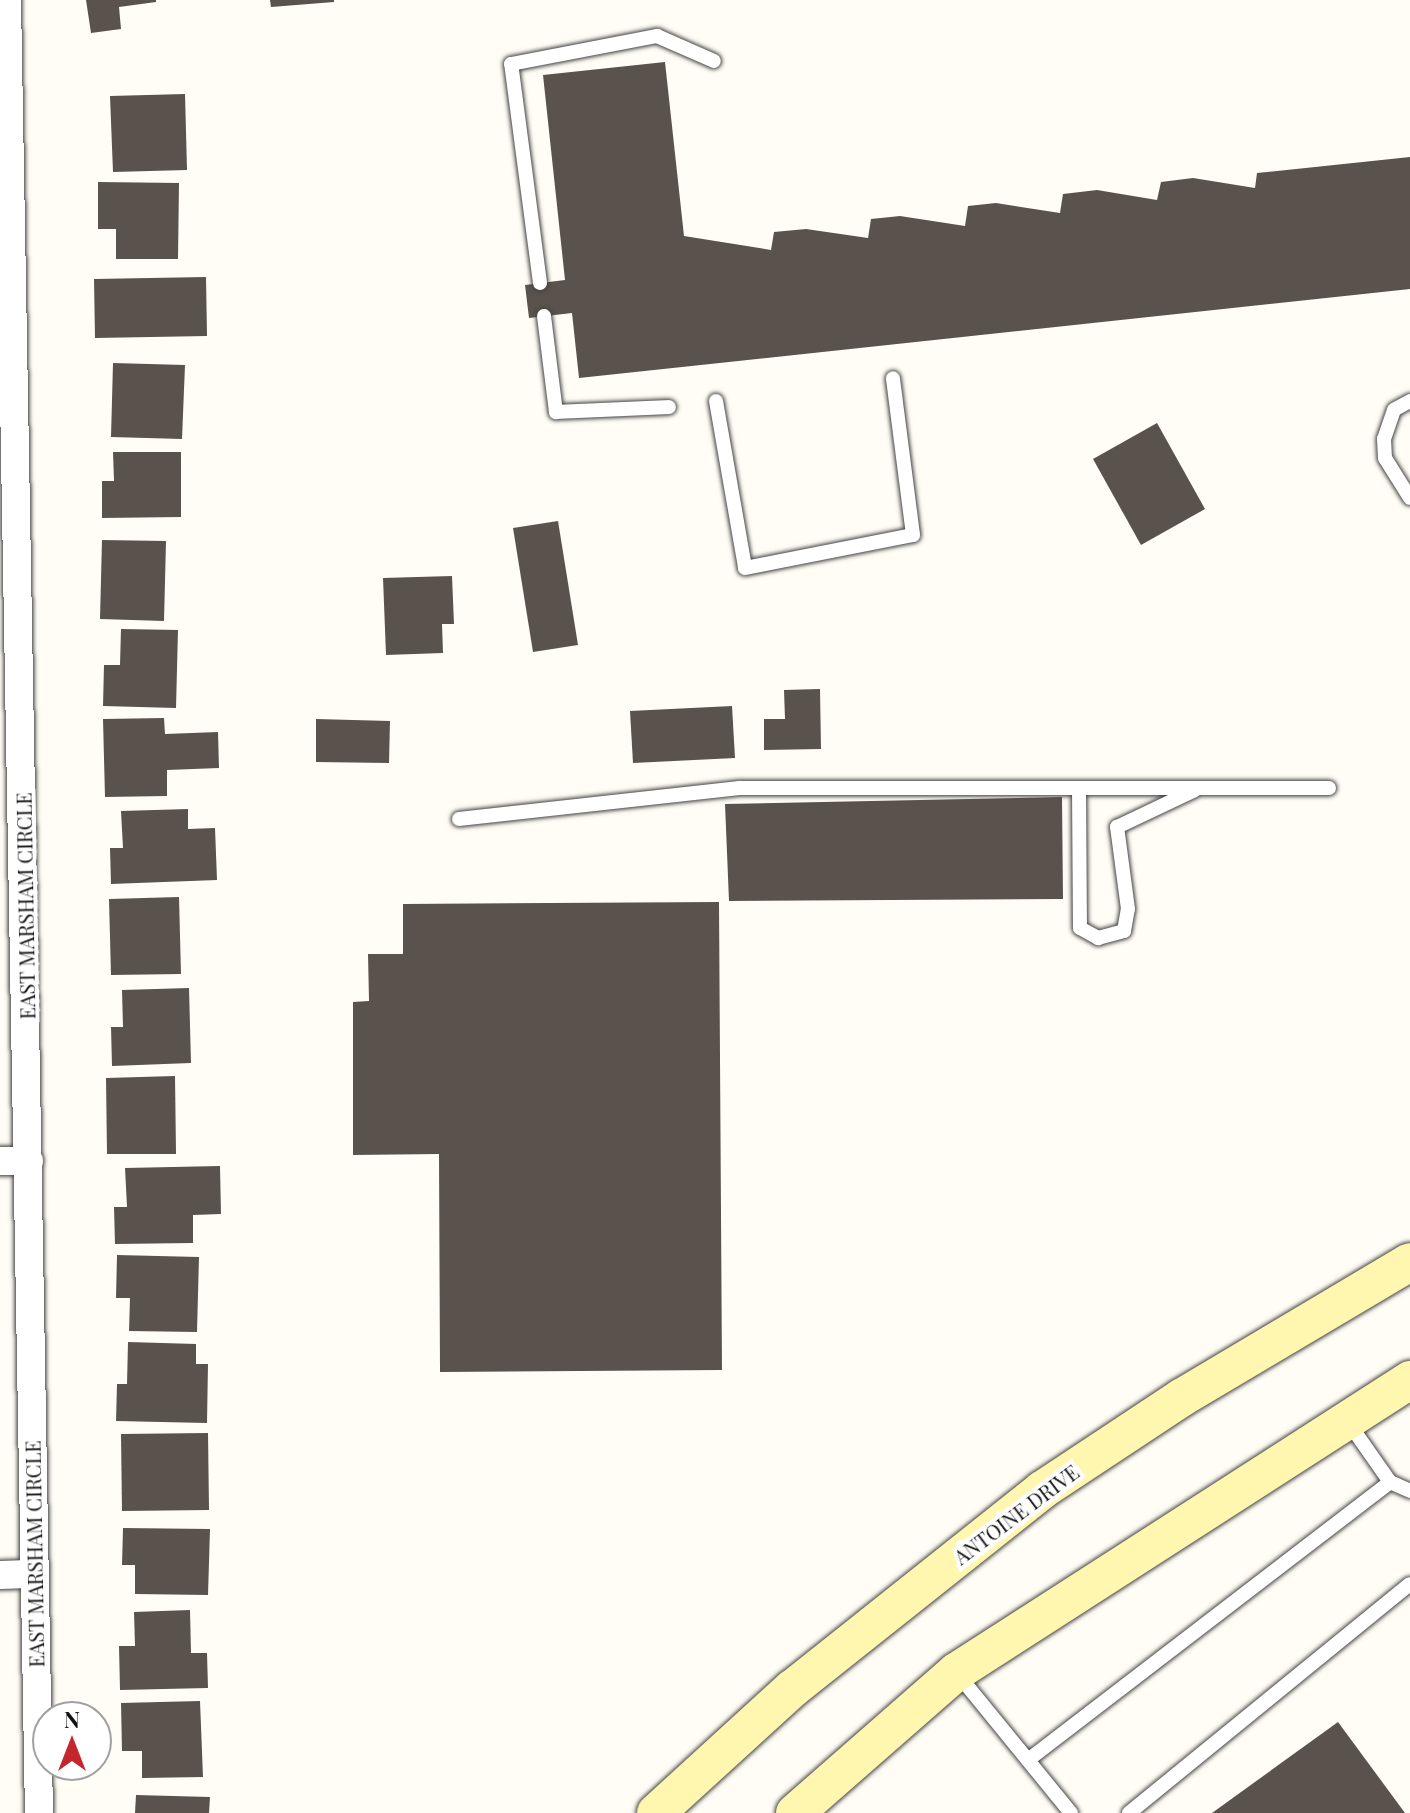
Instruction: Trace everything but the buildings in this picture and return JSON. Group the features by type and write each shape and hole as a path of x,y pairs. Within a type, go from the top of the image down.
{"main road":[{"name":"ANTOINE DRIVE","path":"656,1813 792,1689 1042,1490 1181,1398 1410,1262"},
{"path":"795,1813 956,1672 1410,1380"}],"street":[{"name":"EAST MARSHAM CIRCLE","path":"7,0 11,741 29,1161 39,1813"},
{"path":"0,1161 29,1161"},
{"path":"0,1575 33,1574"}],"lane":[{"path":"540,283 511,64 657,36 714,61"},
{"path":"544,316 556,412 669,407"},
{"path":"716,401 745,568 913,535 893,378"},
{"path":"1410,401 1394,410 1384,439 1385,458 1410,498"},
{"path":"459,819 739,788 1329,788"},
{"path":"1079,788 1080,928 1098,938 1124,931 1128,909 1117,827 1199,788"},
{"path":"1347,1421 1390,1482 1410,1491"},
{"path":"1028,1760 1390,1482"},
{"path":"1129,1813 1410,1584"},
{"path":"956,1672 1071,1813"}]}
